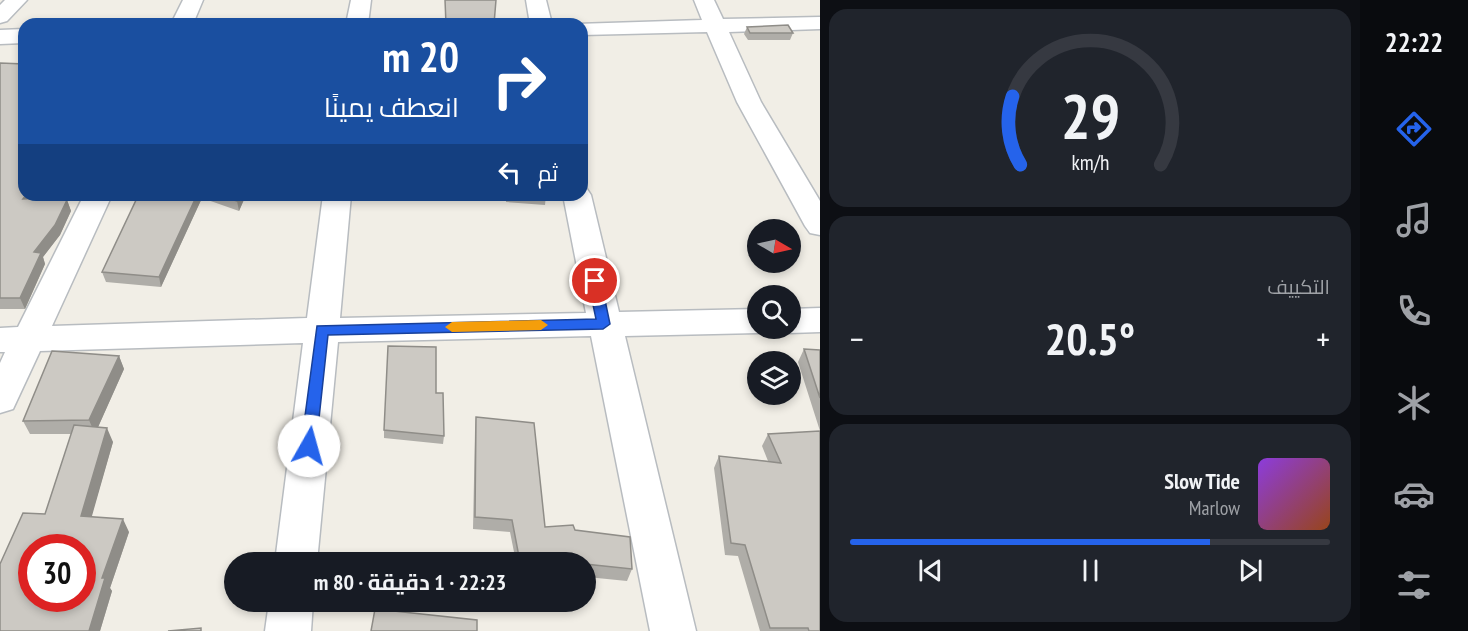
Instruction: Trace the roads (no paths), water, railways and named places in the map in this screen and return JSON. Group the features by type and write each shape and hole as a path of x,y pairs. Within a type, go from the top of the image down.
{"street":[{"path":"0,17 17,0"},
{"path":"185,18 193,0"},
{"path":"358,18 361,0"},
{"path":"536,0 540,18"},
{"path":"704,0 749,102 820,226"},
{"path":"588,29 820,23"},
{"path":"0,37 18,36"},
{"path":"0,399 13,339 94,201"},
{"path":"297,552 336,201"},
{"path":"578,201 603,324 673,631"},
{"path":"801,321 820,320"},
{"path":"13,339 747,321"},
{"path":"288,631 290,612"}]}
